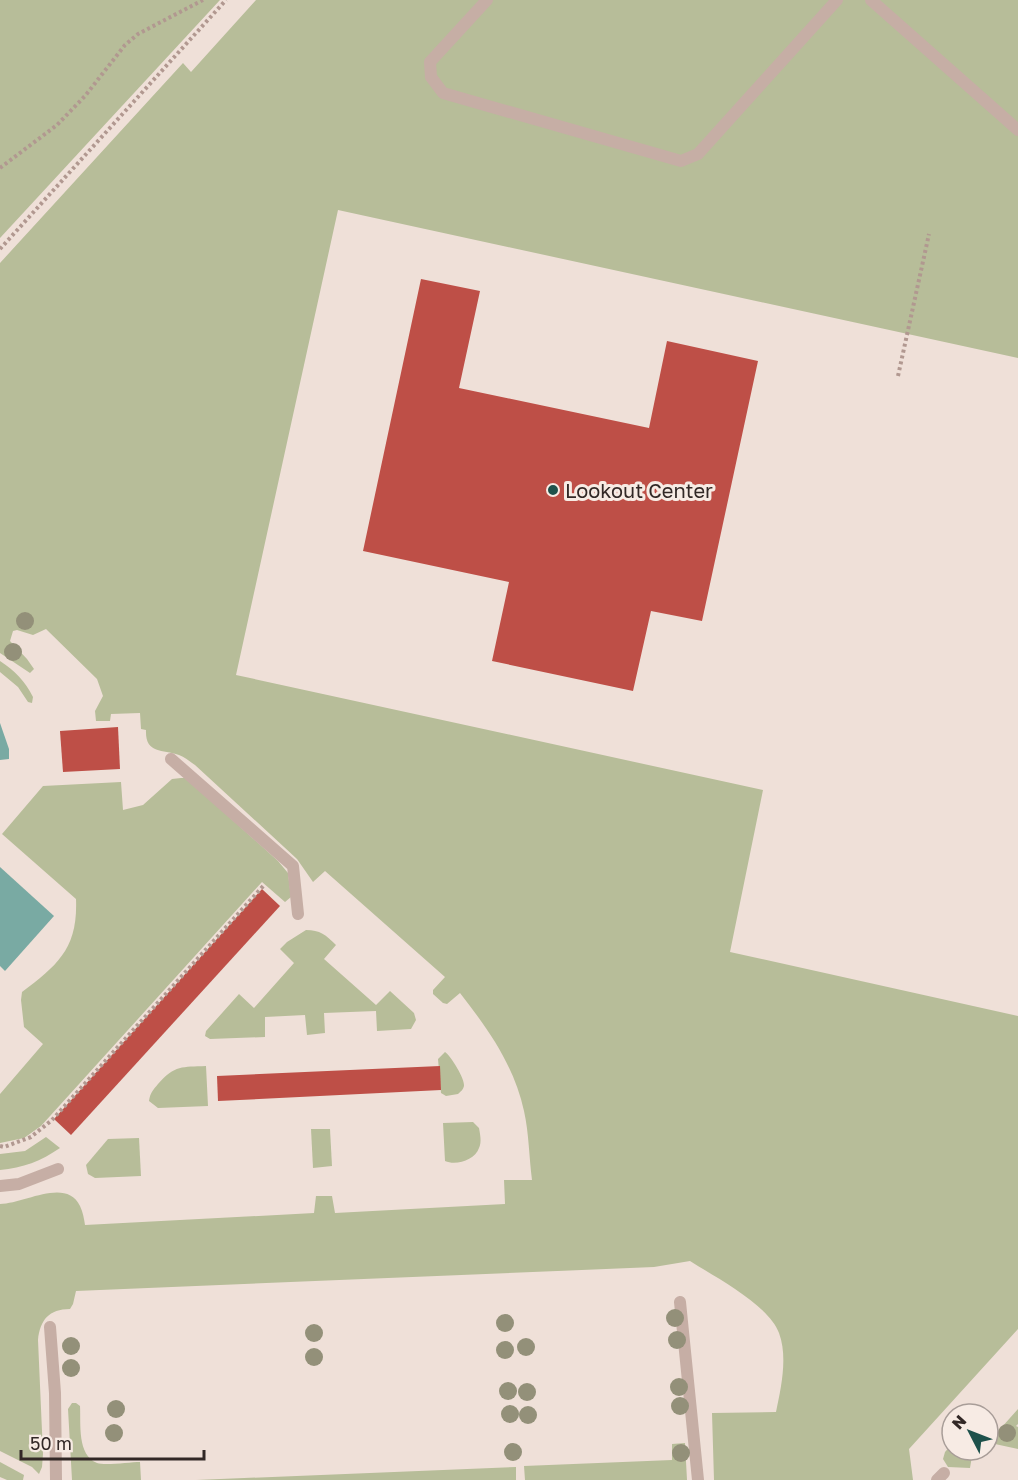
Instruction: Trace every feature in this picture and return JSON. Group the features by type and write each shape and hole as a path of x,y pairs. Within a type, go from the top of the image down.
{"lane":[{"path":"487,0 430,62 431,77 443,93 681,161 698,154 837,0"},
{"path":"871,0 1018,130"},
{"path":"171,759 292,866 298,914"},
{"path":"0,1186 19,1184 58,1169"},
{"path":"680,1302 698,1480"},
{"path":"50,1327 55,1393 56,1480"}],"path":[{"path":"0,168 57,125 85,96 125,45 155,25 203,0"},
{"path":"0,249 226,0"},
{"path":"898,376 929,234"},
{"path":"0,1146 4,1147 31,1137 52,1120 265,884"}],"green space":[{"path":"0,0 220,0 0,238"},
{"path":"256,0 1018,0 1018,358 338,210 236,675 763,790 730,952 1018,1016 1018,1329 952,1402 940,1402 940,1415 909,1449 913,1480 714,1480 712,1413 776,1412 783,1373 782,1342 773,1323 753,1302 690,1261 654,1267 76,1291 70,1309 56,1311 47,1317 39,1333 43,1454 39,1474 32,1467 0,1451 0,1204 44,1194 65,1193 74,1198 80,1206 85,1225 314,1213 316,1196 332,1196 335,1213 505,1204 504,1180 532,1180 526,1119 514,1078 499,1048 460,993 447,1004 433,994 433,990 445,977 325,871 313,882 297,859 195,765 181,756 152,747 146,738 146,730 141,729 140,713 111,714 110,721 96,721 95,711 103,696 97,679 46,629 33,635 13,631 10,641 34,669 30,673 0,653 0,263 183,63 191,72"},
{"path":"0,661 23,681 33,697 32,703 28,702 18,687 0,672"},
{"path":"186,778 278,861 288,873 291,897 285,902 262,882 41,1126 24,1138 0,1143 0,1094 43,1044 24,1027 22,992 46,973 63,954 69,943 76,916 76,899 2,834 43,786 121,782 123,810 143,805 172,779"},
{"path":"306,930 322,934 336,945 324,959 376,1005 390,991 414,1013 416,1020 411,1029 377,1031 376,1011 324,1013 325,1033 307,1035 305,1015 265,1017 265,1037 210,1039 205,1036 206,1031 239,994 254,1008 294,963 280,949"},
{"path":"445,1052 457,1068 464,1086 458,1094 446,1096 441,1093 438,1059"},
{"path":"206,1066 208,1106 158,1108 149,1101 156,1086 169,1073 179,1068"},
{"path":"473,1122 479,1128 480,1135 477,1152 465,1161 454,1163 445,1161 443,1123"},
{"path":"311,1129 330,1129 332,1166 313,1168"},
{"path":"46,1137 60,1148 32,1163 0,1170 0,1154 25,1151"},
{"path":"139,1138 141,1176 95,1178 88,1174 86,1165 108,1139"},
{"path":"72,1403 80,1406 81,1438 86,1453 91,1459 101,1464 140,1462 141,1480 72,1480 68,1409"},
{"path":"1018,1409 1016,1426 1018,1427 1018,1449 1000,1445 1000,1429"},
{"path":"685,1443 687,1480 525,1480 524,1466 672,1460 672,1444"},
{"path":"0,1462 24,1475 23,1480 7,1480 0,1477"},
{"path":"945,1462 971,1462 970,1468 948,1467"},
{"path":"516,1467 516,1480 196,1480"}],"water":[{"path":"0,723 9,749 9,759 0,760"},
{"path":"0,867 54,916 5,971 0,966"}],"building":[{"name":"Lookout Center","path":"421,279 480,291 459,388 649,428 667,341 758,361 702,621 651,611 633,691 492,661 509,582 363,551"},
{"path":"118,727 120,769 63,772 60,731"},
{"path":"262,889 280,906 71,1135 54,1119"},
{"path":"440,1066 441,1090 218,1101 217,1076"}],"place":[{"name":"Lookout Center","path":"553,490"}]}
